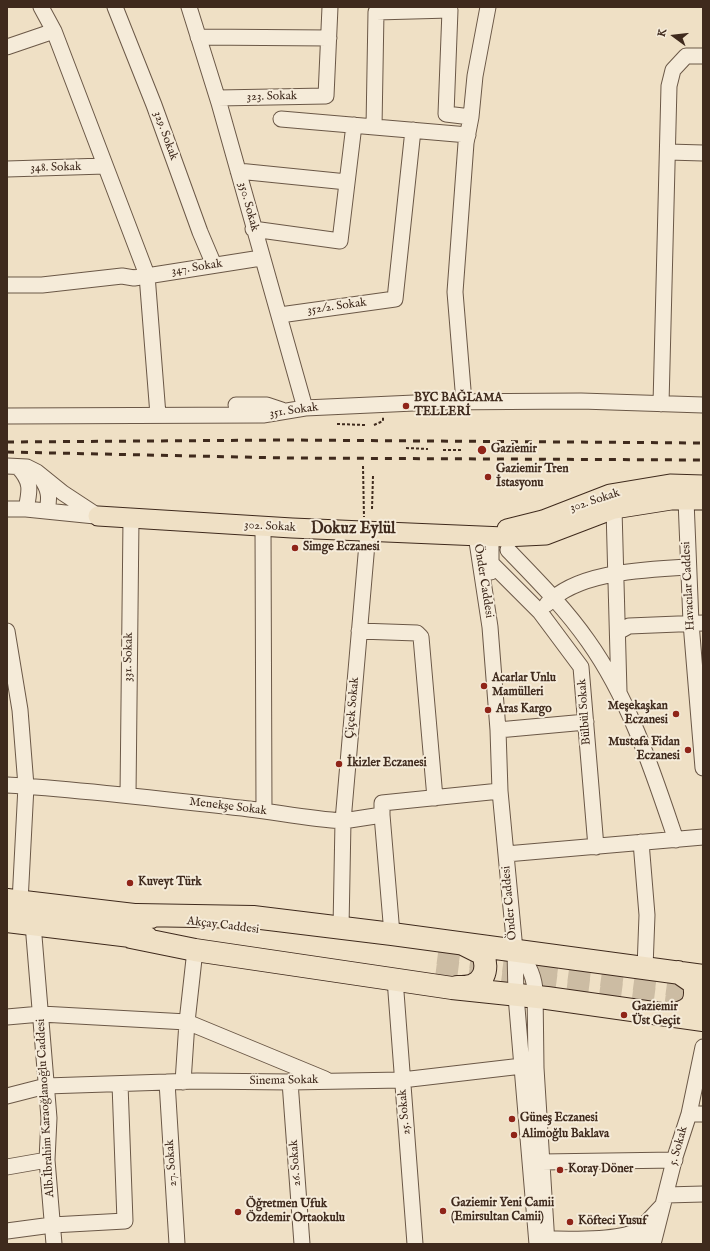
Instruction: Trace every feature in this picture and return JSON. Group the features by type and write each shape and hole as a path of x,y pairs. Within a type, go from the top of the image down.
{"highway":[{"name":"Akçay Caddesi","path":"7,921 132,937 437,962 137,916 14,901"},
{"path":"137,916 253,917 515,950 703,976"},
{"path":"132,937 194,950 452,988 525,996 703,1020"},
{"path":"452,988 474,985 484,973 486,964 483,954 461,943"},
{"path":"670,1015 685,1012 695,1000 696,992 694,982 678,972"}],"main road":[{"name":"302. Sokak","path":"483,536 504,529 543,520 610,494 670,484 703,484"},
{"name":"302. Sokak","path":"98,516 263,527 366,526 504,537 546,535 614,509 671,500 694,500"}],"street":[{"path":"7,406 157,410 140,277 105,166 54,31 41,7"},
{"name":"329. Sokak","path":"115,7 154,105 200,232 214,265"},
{"name":"350. Sokak","path":"189,7 218,98 261,258 280,315 305,408"},
{"path":"198,37 329,38 330,7"},
{"path":"464,402 455,292 468,135 475,76 488,7"},
{"path":"374,127 376,12 450,10 446,114 471,117"},
{"path":"7,47 54,31"},
{"name":"323. Sokak","path":"218,98 326,96 329,38"},
{"path":"661,404 669,86 673,70 686,56 703,56"},
{"path":"281,119 468,135"},
{"path":"253,229 340,241 354,125"},
{"name":"352/2. Sokak","path":"280,315 395,299 413,130"},
{"path":"668,152 703,153"},
{"name":"348. Sokak","path":"7,169 105,166"},
{"path":"238,171 347,182"},
{"name":"347. Sokak","path":"7,285 42,285 122,276 140,277 261,258"},
{"name":"347. Sokak","path":"7,294 63,292 124,284 140,277"},
{"name":"351. Sokak","path":"7,416 157,410 263,415 305,408 464,402 581,401 703,406"},
{"path":"12,467 27,468 37,472 63,493 98,516"},
{"path":"12,467 26,475 29,483 29,494 26,509"},
{"path":"37,472 48,488 55,512"},
{"path":"55,512 63,493"},
{"name":"Havacılar Caddesi","path":"694,500 688,567 697,623 703,768"},
{"path":"7,509 26,509 98,516"},
{"path":"614,509 619,693"},
{"name":"331. Sokak","path":"128,795 130,519"},
{"name":"Çiçek Sokak","path":"343,821 366,526"},
{"path":"263,527 264,811"},
{"path":"491,561 508,550 546,535"},
{"name":"Önder Caddesi","path":"483,536 491,561 490,627"},
{"name":"Önder Caddesi","path":"483,536 498,730 500,791 515,950 525,996"},
{"path":"508,550 553,598 588,641 619,693 651,765 676,840"},
{"name":"Bülbül Sokak","path":"491,561 540,612 582,667 596,847"},
{"path":"540,612 553,598 572,587 616,573 688,567"},
{"path":"618,632 629,626 697,623"},
{"path":"7,631 20,710 26,786 14,901"},
{"path":"359,631 417,633 421,637 435,798"},
{"path":"498,730 586,722"},
{"name":"Menekşe Sokak","path":"7,785 128,795 264,811 304,818 343,821"},
{"path":"392,934 382,803 500,791"},
{"path":"342,928 343,821 382,815"},
{"path":"506,854 703,837"},
{"path":"641,842 648,915 645,968"},
{"name":"Alb.İbrahim Karaoğlanoğlu Caddesi","path":"33,924 46,1086 48,1118 47,1160 54,1244"},
{"path":"183,1082 194,950"},
{"name":"25. Sokak","path":"395,979 415,1244"},
{"path":"525,996 522,1066 543,1243"},
{"path":"525,996 536,1068 542,1162 543,1243"},
{"path":"7,1017 41,1014 187,1022 329,1080"},
{"name":"5. Sokak","path":"653,1239 665,1199 674,1160 696,1114 703,1047"},
{"name":"Sinema Sokak","path":"7,1096 46,1086 166,1082 402,1080 522,1066"},
{"name":"27. Sokak","path":"166,1082 177,1244"},
{"name":"26. Sokak","path":"290,1082 302,1244"},
{"path":"7,1230 52,1225 125,1221 120,1084"},
{"path":"7,1167 47,1160"},
{"path":"542,1162 674,1160"},
{"path":"543,1243 627,1235 645,1225 665,1199 703,1194"},
{"path":"630,1244 653,1239"}],"path":[{"path":"337,424 365,425"},
{"path":"406,448 428,449"},
{"path":"443,450 463,450"},
{"path":"363,466 366,526"},
{"path":"372,509 373,476"}],"tunnel":[{"path":"438,953 703,989"},
{"path":"436,970 703,1005"}],"railway":[{"path":"7,442 287,440 703,443"},
{"path":"7,452 287,458 703,460"}],"place":[{"name":"BYC BAĞLAMA TELLERİ","path":"406,406"},
{"name":"Gaziemir","path":"482,450"},
{"name":"Gaziemir Tren İstasyonu","path":"488,477"},
{"name":"Simge Eczanesi","path":"295,548"},
{"name":"Acarlar Unlu Mamülleri","path":"484,686"},
{"name":"Aras Kargo","path":"488,710"},
{"name":"Meşekaşkan Eczanesi","path":"676,714"},
{"name":"Mustafa Fidan Eczanesi","path":"688,750"},
{"name":"İkizler Eczanesi","path":"339,764"},
{"name":"Kuveyt Türk","path":"130,883"},
{"name":"Gaziemir Üst Geçit","path":"624,1015"},
{"name":"Güneş Eczanesi","path":"512,1119"},
{"name":"Alimoğlu Baklava","path":"514,1135"},
{"name":"Koray Döner","path":"560,1170"},
{"name":"Gaziemir Yeni Camii (Emirsultan Camii)","path":"443,1211"},
{"name":"Öğretmen Ufuk Özdemir Ortaokulu","path":"238,1212"},
{"name":"Köfteci Yusuf","path":"570,1222"}],"district":[{"name":"Dokuz Eylül","path":"353,530"}]}
